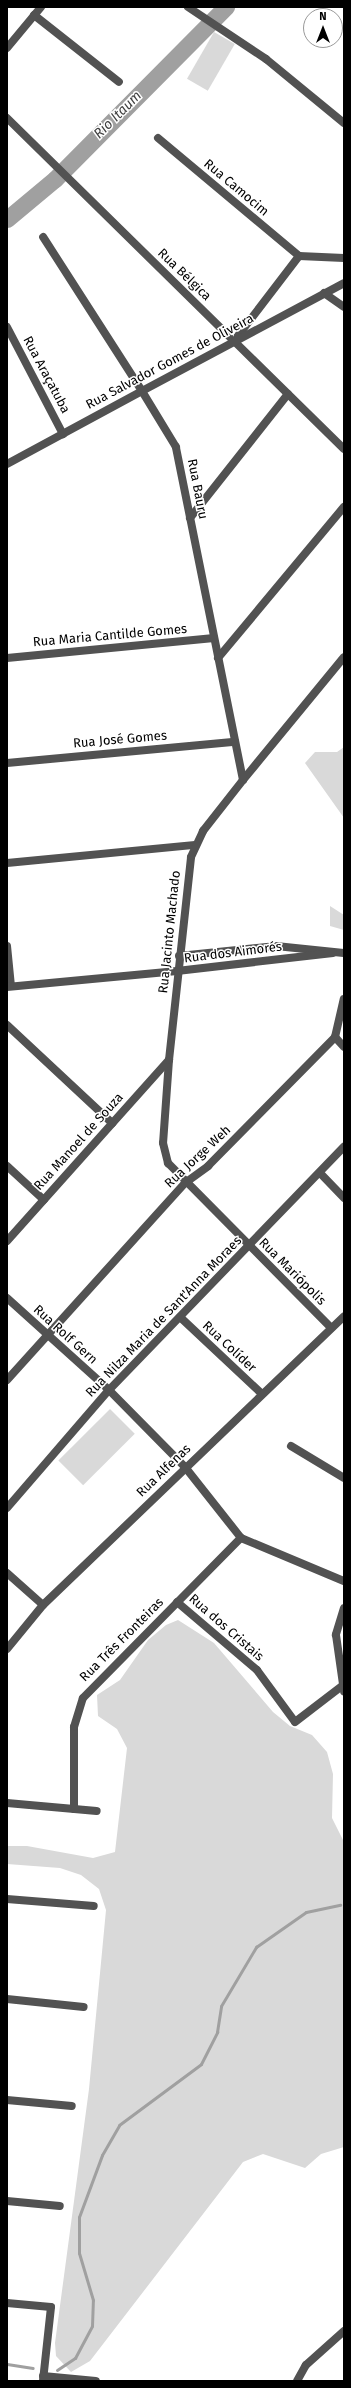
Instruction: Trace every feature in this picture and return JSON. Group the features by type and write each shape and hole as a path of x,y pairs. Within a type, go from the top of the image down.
{"street":[{"path":"7,48 42,7"},
{"path":"188,7 266,59 344,123"},
{"path":"34,16 119,82"},
{"name":"Rua Bélgica","path":"7,118 344,449"},
{"name":"Rua Camocim","path":"158,138 299,256"},
{"name":"Rua Bauru","path":"42,238 174,440 243,780"},
{"path":"234,341 299,256 344,258"},
{"name":"Rua Salvador Gomes de Oliveira","path":"7,464 344,283"},
{"path":"324,293 344,307"},
{"name":"Rua Araçatuba","path":"7,327 63,434"},
{"path":"190,518 288,394"},
{"path":"218,658 344,507"},
{"name":"Rua Maria Cantilde Gomes","path":"7,658 214,638"},
{"name":"Rua Jacinto Machado","path":"184,1183 168,1163 162,1143 184,888 195,845 243,780 344,658"},
{"name":"Rua José Gomes","path":"7,762 235,742"},
{"path":"7,863 195,845"},
{"path":"7,946 9,987"},
{"name":"Rua dos Aimorés","path":"178,956 276,946 343,952"},
{"name":"Rua dos Aimorés","path":"9,987 177,971 343,952"},
{"path":"344,999 335,1037 344,1047"},
{"path":"7,1025 112,1123"},
{"name":"Rua Jorge Weh","path":"7,1380 184,1183 208,1166 335,1037"},
{"name":"Rua Manoel de Souza","path":"7,1241 169,1060"},
{"name":"Rua Nilza Maria de Sant'Anna Moraes","path":"7,1508 109,1390 344,1147"},
{"path":"7,1166 44,1200"},
{"path":"320,1172 344,1198"},
{"name":"Rua Mariópolis","path":"184,1183 331,1328"},
{"name":"Rua Rolf Gern","path":"7,1298 109,1390 185,1467 241,1538 344,1581"},
{"name":"Rua Alfenas","path":"7,1649 43,1605 344,1316"},
{"name":"Rua Colíder","path":"180,1317 262,1394"},
{"path":"291,1446 344,1478"},
{"name":"Rua Três Fronteiras","path":"74,1808 74,1728 83,1698 241,1538"},
{"path":"7,1573 43,1605"},
{"name":"Rua dos Cristais","path":"177,1602 257,1670 295,1722 343,1689"},
{"path":"343,1689 336,1635 344,1608"},
{"path":"7,1803 98,1810"},
{"path":"7,1899 94,1906"},
{"path":"7,1999 84,2007"},
{"path":"7,2100 72,2106"},
{"path":"7,2201 60,2206"},
{"path":"7,2303 51,2307 43,2378 96,2381"},
{"path":"297,2381 306,2365 344,2331"}],"shaded area":[{"path":"214,32 235,44 208,91 187,79"},
{"path":"344,747 344,818 305,763 315,752 337,752"},
{"path":"330,906 344,915 344,930 330,926"},
{"path":"110,1409 135,1434 83,1485 58,1461"},
{"path":"178,1620 214,1643 273,1712 290,1726 312,1735 327,1752 333,1774 332,1818 344,1842 344,2147 321,2154 305,2168 263,2154 243,2162 90,2361 71,2372 56,2356 55,2343 89,2089 106,1910 99,1889 81,1875 60,1868 7,1864 7,1846 27,1846 93,1858 115,1852 127,1748 117,1729 98,1716 97,1695 120,1680 148,1640 166,1625"}],"waterway":[{"name":"Rio Itaum","path":"7,219 55,179 226,7"},
{"path":"57,2370 75,2358 92,2326 93,2300 79,2253 79,2217 102,2155 119,2125 201,2064 217,2032 221,2006 256,1947 306,1912 340,1905"},
{"path":"7,2364 33,2368"}]}
